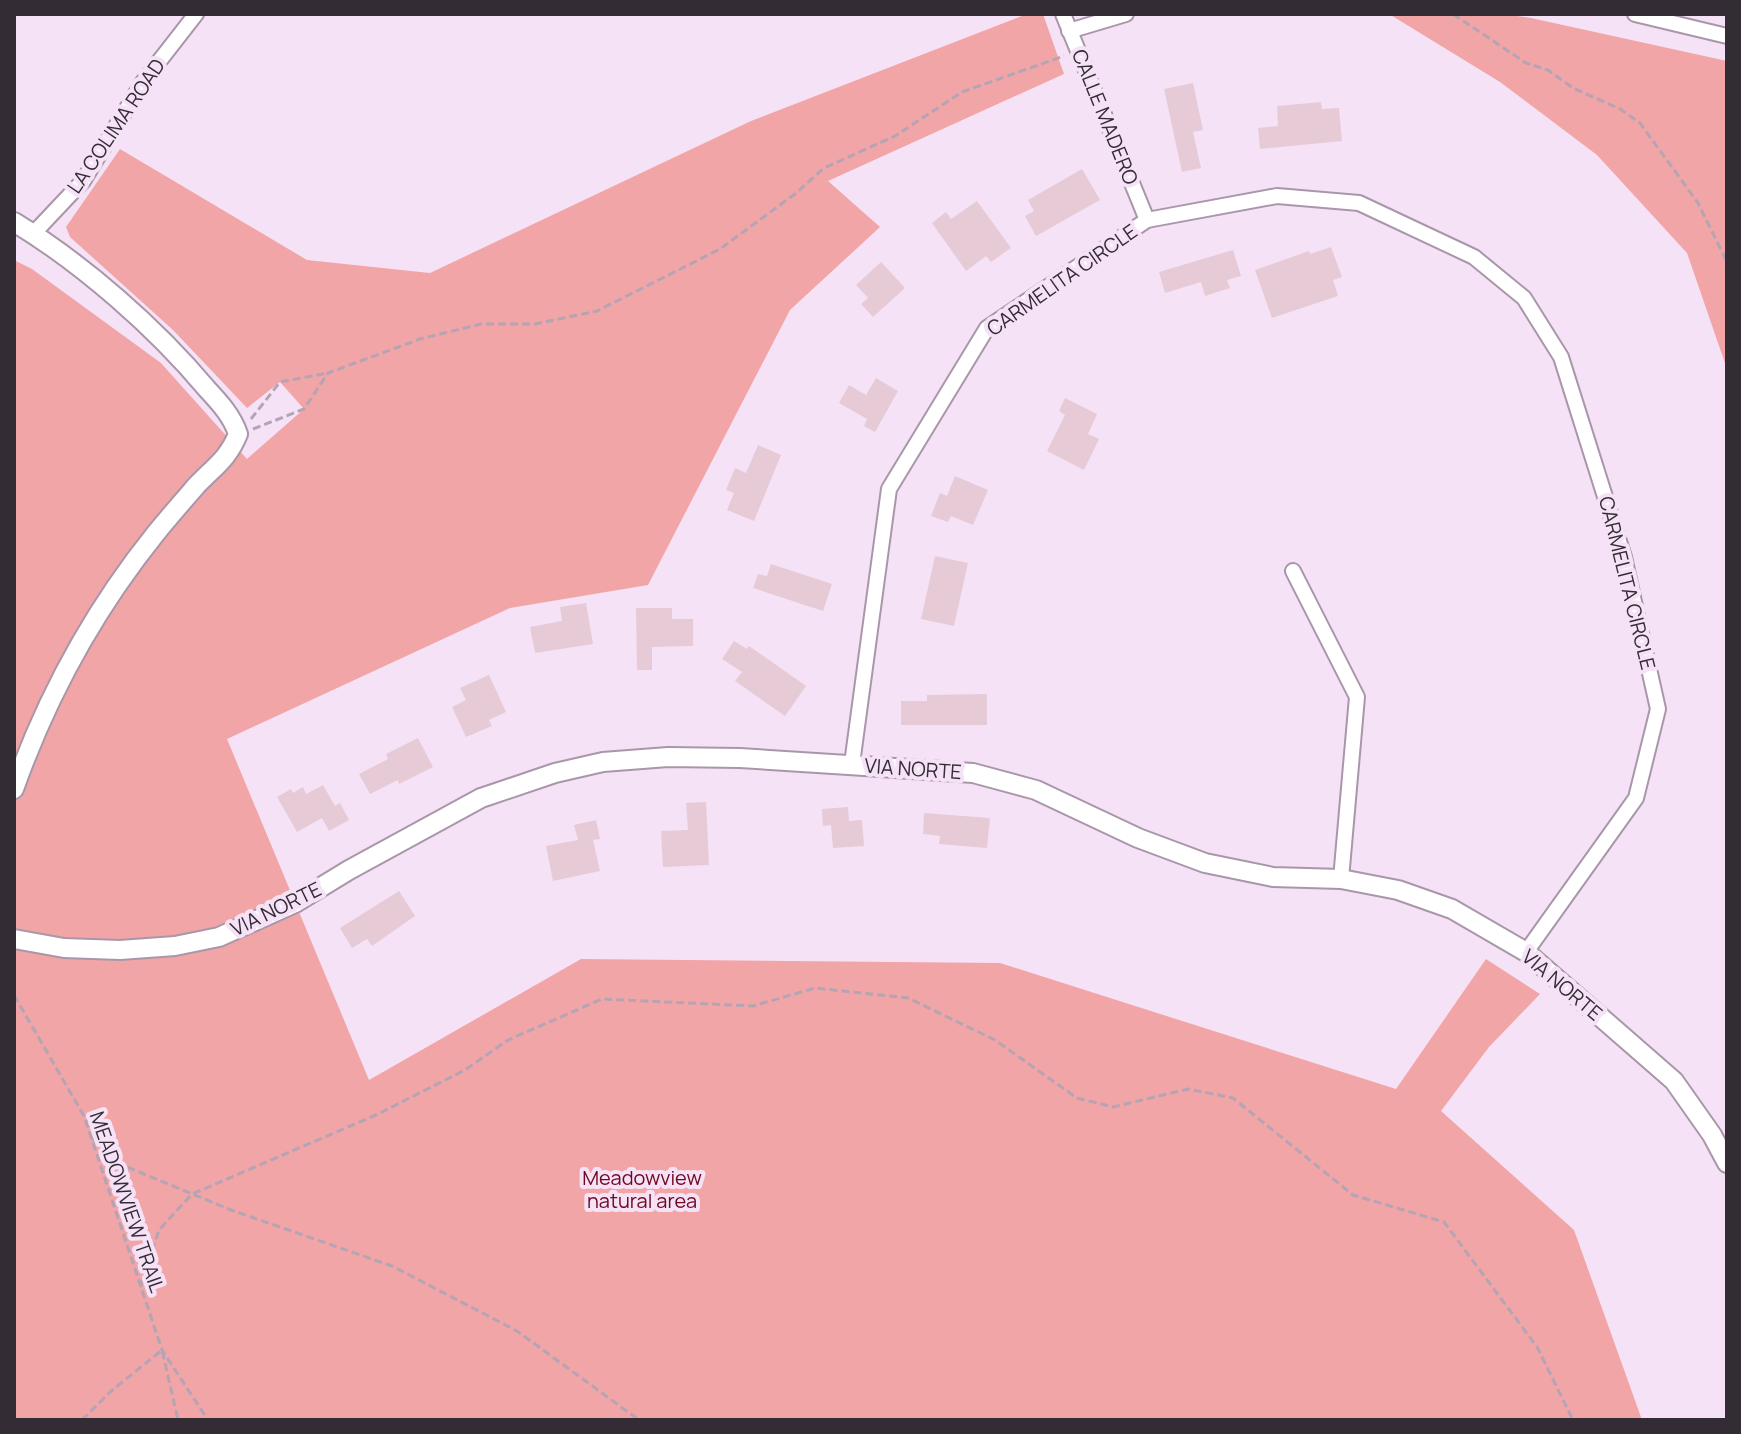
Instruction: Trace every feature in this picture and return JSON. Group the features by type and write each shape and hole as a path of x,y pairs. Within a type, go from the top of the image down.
{"street":[{"name":"LA COLIMA ROAD","path":"33,234 83,181 143,82 196,14"},
{"name":"CALLE MADERO","path":"1063,14 1147,220"},
{"path":"1069,31 1126,14"},
{"path":"1635,14 1727,36"},
{"name":"CARMELITA CIRCLE","path":"852,764 889,489 987,328 1147,220 1277,196 1359,203 1474,257 1524,298 1561,357 1624,557 1658,709 1636,798 1526,952"},
{"path":"14,222 127,307 192,371 233,419 238,434 231,452 156,533 101,608 60,678 30,744 14,789"},
{"path":"1293,571 1357,697 1341,879"},
{"name":"VIA NORTE","path":"14,939 64,948 120,950 175,946 219,937 295,903 481,798 555,773 603,762 668,757 740,758 973,773 1036,790 1138,838 1205,863 1273,877 1341,879 1398,890 1452,909 1526,952 1674,1081 1712,1135 1727,1163"}],"path":[{"path":"1453,14 1526,63 1548,70 1573,88 1620,109 1640,123 1698,203 1727,262"},
{"path":"238,434 280,382 328,373 420,339 481,324 535,324 597,311 720,249 795,194 824,168 895,136 962,92 1078,51"},
{"path":"238,434 304,409 328,373"},
{"path":"141,1285 159,1230 192,1194 376,1115 465,1070 508,1040 602,999 753,1006 815,988 908,998 995,1040 1077,1098 1113,1107 1188,1089 1233,1098 1353,1195 1444,1222 1537,1347 1573,1420"},
{"name":"MEADOWVIEW TRAIL","path":"14,995 84,1116 162,1350 208,1420"},
{"path":"91,1137 115,1162 192,1194 392,1266 517,1331 639,1420"},
{"path":"82,1420 110,1392 162,1350 178,1420"}],"green space":[{"name":"Meadowview natural area","path":"1027,14 1043,14 1064,74 828,181 880,227 790,310 648,585 510,608 227,739 369,1080 581,959 1000,963 1396,1089 1486,959 1540,994 1489,1047 1441,1111 1574,1230 1642,1420 14,1420 14,260 32,269 161,363 247,459 304,409 280,382 247,408 173,330 70,237 66,227 120,149 307,260 430,273 751,121"},
{"path":"1389,14 1503,14 1727,61 1727,369 1687,253 1597,155 1500,82"}],"building":[{"path":"1193,83 1203,130 1193,132 1201,168 1182,172 1164,89"},
{"path":"1321,102 1322,109 1339,108 1342,141 1260,149 1258,128 1278,126 1277,106"},
{"path":"1082,169 1100,200 1036,236 1025,216 1034,211 1028,200"},
{"path":"977,201 1011,248 991,262 986,256 966,271 932,223 946,212 951,219"},
{"path":"1331,247 1342,277 1333,280 1338,296 1272,318 1255,270 1309,251 1310,254"},
{"path":"1233,250 1241,276 1227,280 1230,288 1205,296 1201,282 1165,293 1159,272"},
{"path":"881,262 905,288 873,317 861,304 868,298 856,285"},
{"path":"876,378 898,391 875,432 864,426 867,419 839,403 849,385 866,395"},
{"path":"1065,398 1097,414 1088,434 1099,439 1084,470 1047,451 1065,415 1059,411"},
{"path":"758,445 781,455 754,521 727,510 734,493 726,490 735,468 746,473"},
{"path":"955,476 988,490 973,525 951,516 948,522 931,516 940,493 947,496"},
{"path":"935,556 968,563 954,626 921,619"},
{"path":"771,564 832,584 823,611 753,588 758,574 767,576"},
{"path":"586,603 593,644 535,653 530,627 562,621 560,607"},
{"path":"636,608 672,608 672,619 693,619 693,646 652,647 652,670 637,670"},
{"path":"734,641 747,649 749,646 806,686 785,716 735,681 742,672 722,659"},
{"path":"489,675 506,712 489,720 492,726 466,737 452,707 466,700 460,688"},
{"path":"987,694 987,725 901,725 901,701 927,701 927,695"},
{"path":"418,738 433,767 370,794 359,774 388,759 386,754"},
{"path":"323,785 335,806 340,803 349,820 329,831 322,818 297,832 277,797 291,789 293,793 303,787 306,794"},
{"path":"706,802 709,865 663,867 661,831 688,830 686,803"},
{"path":"848,807 849,821 862,820 864,846 833,848 831,825 823,826 822,809"},
{"path":"924,813 990,818 987,848 939,844 940,836 923,834"},
{"path":"596,820 600,839 593,840 600,871 553,881 546,846 578,840 574,825"},
{"path":"399,891 415,916 372,946 367,939 352,948 340,928"}]}
